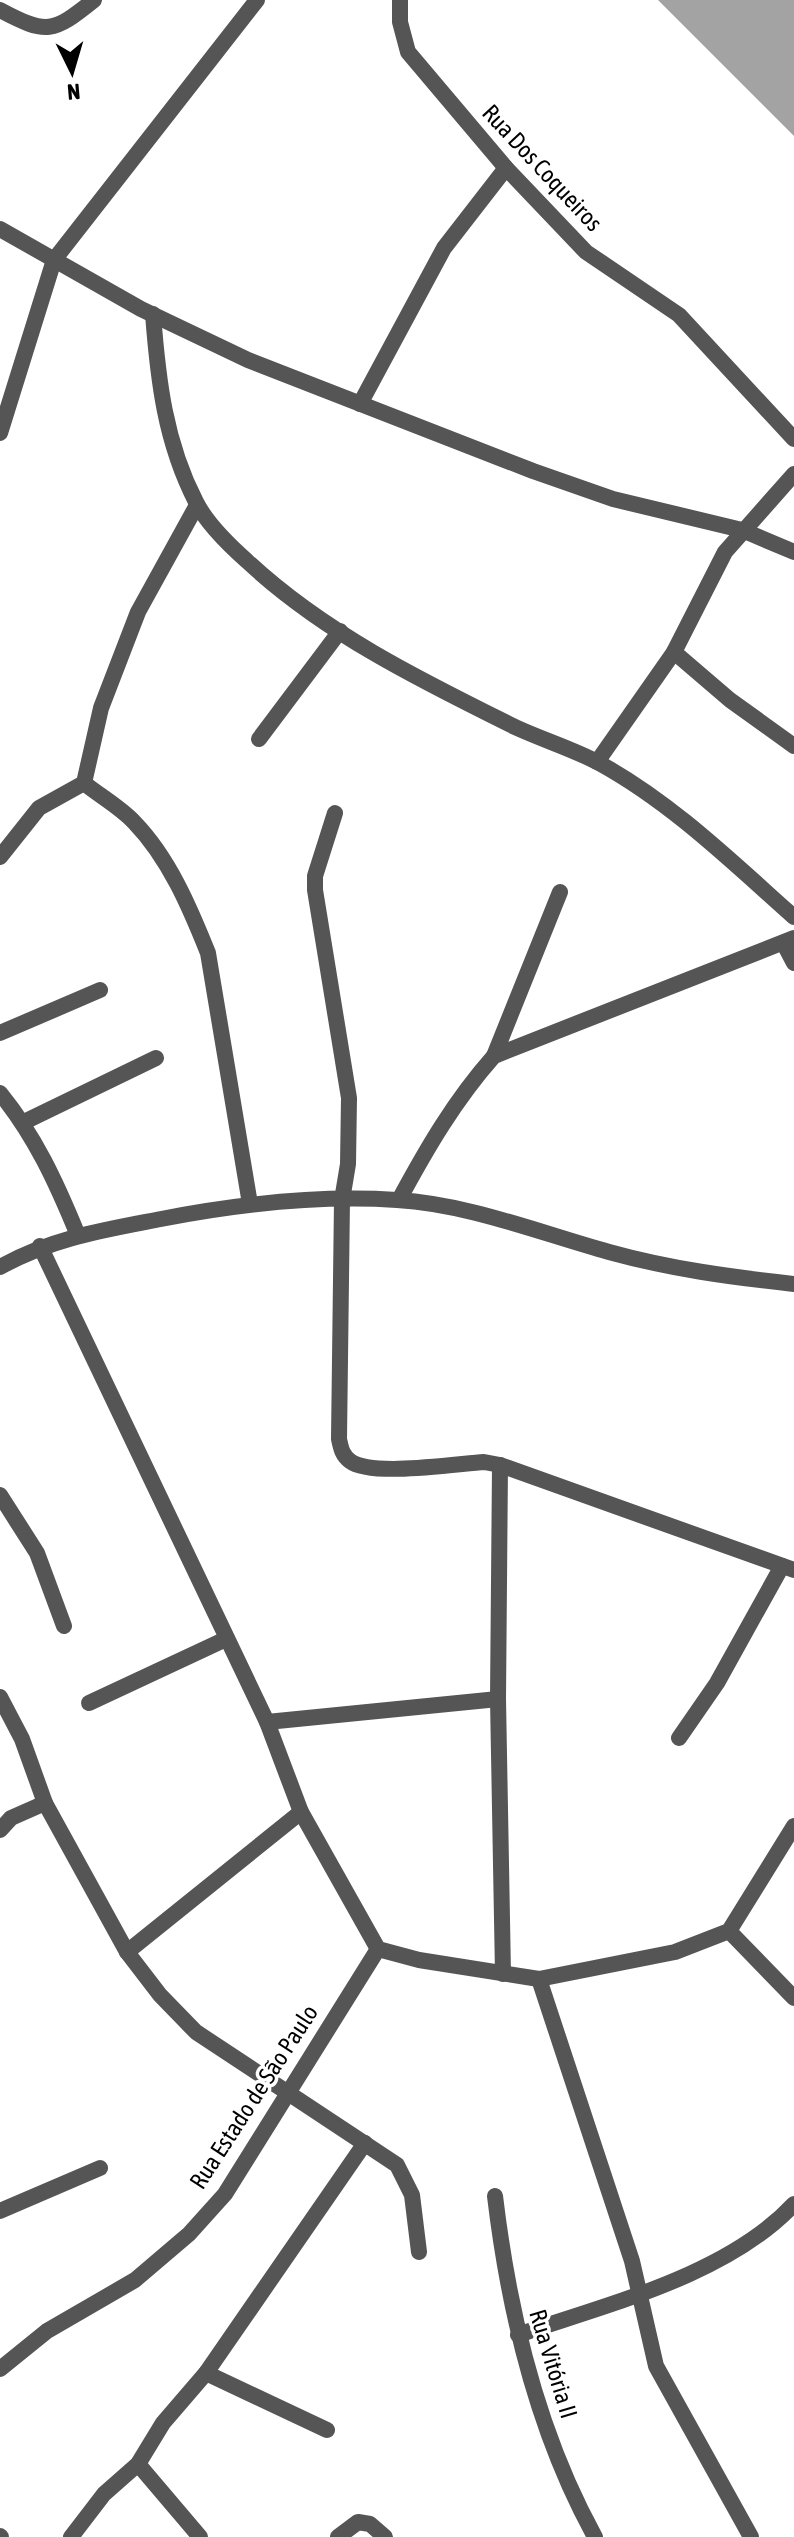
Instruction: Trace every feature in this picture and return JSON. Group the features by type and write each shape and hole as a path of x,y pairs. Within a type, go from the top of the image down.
{"street":[{"path":"0,10 29,26 50,29 64,24 94,0"},
{"path":"0,433 7,387 54,260 257,0"},
{"name":"Rua Dos Coqueiros","path":"400,0 400,22 408,52 506,168 586,252 679,315 794,439"},
{"path":"360,404 444,248 506,168"},
{"path":"0,229 153,314 248,360 613,499 742,530 794,552"},
{"path":"153,314 159,393 174,453 197,505 229,544 273,586 340,631 461,699 597,762 656,798 794,917"},
{"path":"597,762 674,652 725,552 794,474"},
{"path":"0,857 39,808 84,783 101,708 138,612 186,531 197,505"},
{"path":"259,739 340,631"},
{"path":"674,652 730,700 794,746"},
{"path":"84,783 133,820 157,849 193,916 208,953 250,1204"},
{"path":"335,813 315,876 315,890 349,1098 348,1164 342,1200 339,1439 342,1453 352,1463 372,1468 484,1462 500,1465 788,1568 679,1738"},
{"path":"399,1200 438,1129 465,1089 494,1056 560,892"},
{"path":"494,1056 789,941 794,963"},
{"path":"0,1033 100,990"},
{"path":"24,1122 156,1058"},
{"path":"0,1093 24,1122 49,1166 77,1233"},
{"path":"0,1267 40,1246 77,1233 250,1204 399,1200 505,1222 680,1270 794,1284"},
{"path":"40,1246 267,1722 301,1812 378,1949 539,1979 675,1952 729,1931 794,1826"},
{"path":"500,1465 498,1699 503,1974"},
{"path":"0,1495 37,1553 64,1626"},
{"path":"89,1703 226,1639"},
{"path":"0,1697 22,1739 45,1803 127,1952 160,1995 196,2032 397,2165 412,2195 419,2252"},
{"path":"267,1722 498,1699"},
{"path":"0,1830 11,1818 45,1803"},
{"path":"127,1952 301,1812"},
{"path":"729,1931 794,1998"},
{"name":"Rua Estado de São Paulo","path":"0,2369 47,2331 135,2280 189,2234 225,2194 285,2093 378,1949"},
{"path":"539,1979 642,2293 656,2366 751,2537"},
{"path":"71,2537 104,2494 138,2464 163,2423 206,2373 365,2143"},
{"path":"0,2211 100,2168"},
{"name":"Rua Vitória II","path":"495,2196 504,2270 533,2390 566,2477 595,2537"},
{"path":"518,2335 642,2293 752,2242 794,2204"},
{"path":"206,2373 327,2430"},
{"path":"138,2464 200,2537"},
{"path":"338,2537 358,2522 370,2524 385,2537"}],"shaded area":[{"path":"658,0 794,0 794,136"}]}
